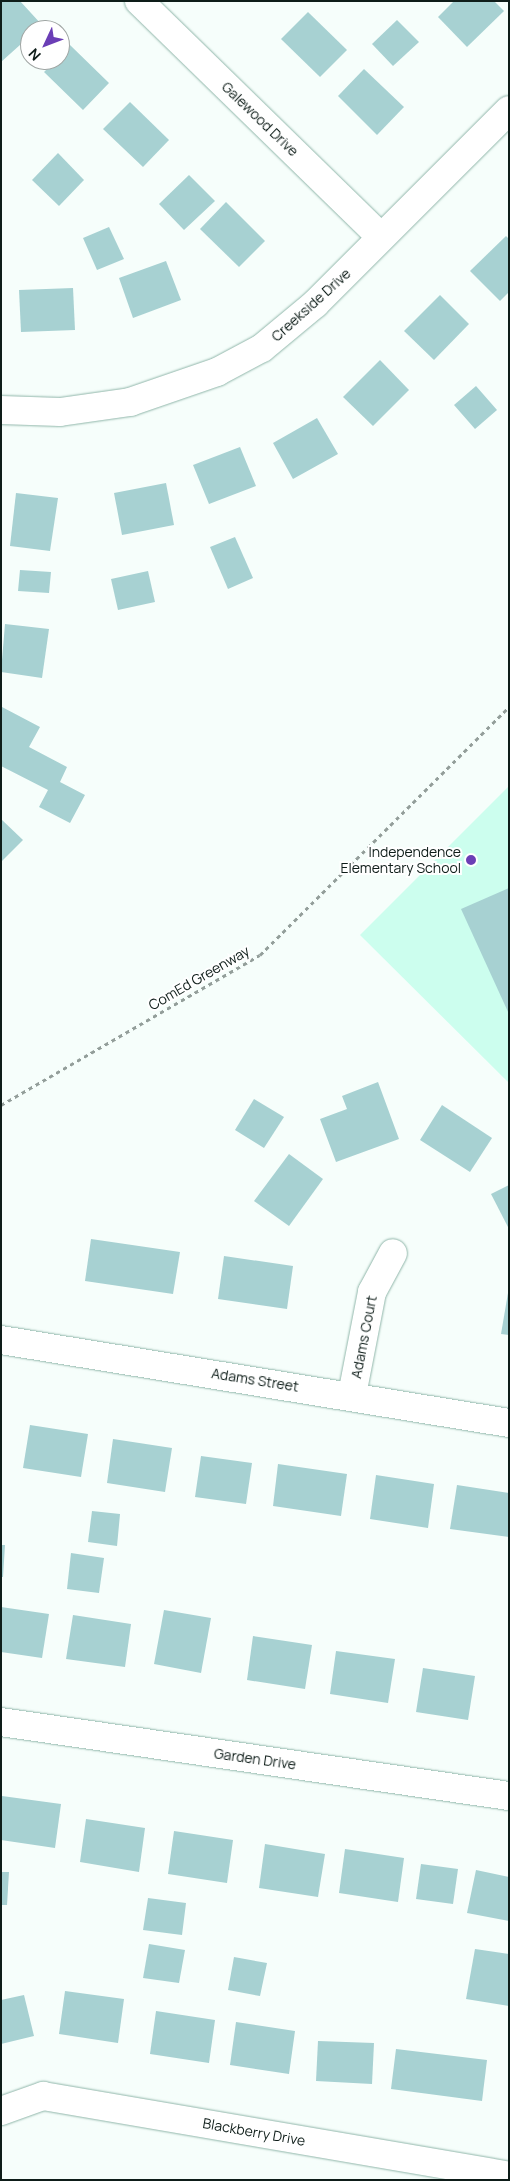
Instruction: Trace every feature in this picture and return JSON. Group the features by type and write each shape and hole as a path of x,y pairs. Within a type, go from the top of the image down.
{"street":[{"name":"Galewood Drive","path":"139,1 381,238"},
{"name":"Creekside Drive","path":"1,410 60,412 101,408 174,389 217,372 262,348 288,329 509,110"},
{"name":"Adams Court","path":"352,1396 372,1292 393,1253"},
{"name":"Adams Street","path":"1,1340 509,1423"},
{"name":"Garden Drive","path":"1,1722 509,1796"},
{"name":"Blackberry Drive","path":"1,2111 43,2096 509,2176"}],"path":[{"name":"ComEd Greenway","path":"1,1105 260,955 509,707"}],"shaded area":[{"name":"Independence Elementary School","path":"509,786 509,1083 360,935"}],"building":[{"path":"1,1 20,1 37,20 20,20 20,45 1,62"},
{"path":"454,1 494,1 504,11 467,47 438,17"},
{"path":"308,12 347,50 320,77 281,39"},
{"path":"397,20 419,42 393,66 372,44"},
{"path":"70,45 109,83 83,110 44,72 46,70 70,70"},
{"path":"364,69 404,107 377,135 338,96"},
{"path":"130,102 169,140 143,167 103,129"},
{"path":"58,153 84,180 59,206 32,180"},
{"path":"189,175 215,201 184,230 159,204"},
{"path":"226,202 265,241 239,267 200,229"},
{"path":"109,227 124,259 97,270 83,238"},
{"path":"506,236 509,239 509,292 500,301 470,271"},
{"path":"166,261 181,300 133,318 119,278"},
{"path":"73,288 75,330 21,332 19,290"},
{"path":"440,295 469,324 434,360 404,331"},
{"path":"380,360 409,390 373,426 343,397"},
{"path":"476,386 497,410 475,429 454,405"},
{"path":"317,418 338,454 293,479 273,443"},
{"path":"240,447 256,486 209,504 193,465"},
{"path":"166,483 174,525 122,535 114,493"},
{"path":"16,493 58,498 50,551 10,546"},
{"path":"235,537 253,578 228,589 210,547"},
{"path":"20,570 51,572 49,593 18,591"},
{"path":"148,571 155,602 118,610 111,579"},
{"path":"5,624 49,629 42,678 1,672"},
{"path":"2,707 40,727 29,747 67,767 60,782 85,795 70,823 39,807 48,790 1,766"},
{"path":"1,819 23,840 1,862"},
{"path":"509,888 509,1014 461,909"},
{"path":"378,1082 399,1139 336,1162 320,1119 347,1109 342,1096"},
{"path":"254,1099 284,1117 264,1148 235,1130"},
{"path":"442,1105 492,1138 470,1172 420,1140"},
{"path":"289,1154 323,1179 289,1226 254,1201"},
{"path":"509,1185 509,1229 491,1194"},
{"path":"91,1239 180,1252 173,1294 85,1281"},
{"path":"224,1256 293,1266 287,1309 218,1299"},
{"path":"509,1287 509,1335 501,1334"},
{"path":"30,1425 88,1434 81,1477 23,1468"},
{"path":"113,1439 172,1448 165,1492 107,1483"},
{"path":"201,1456 252,1463 246,1504 195,1497"},
{"path":"278,1464 347,1474 341,1516 273,1506"},
{"path":"376,1475 434,1484 428,1528 370,1519"},
{"path":"457,1485 509,1493 509,1537 450,1529"},
{"path":"92,1511 120,1514 117,1546 88,1542"},
{"path":"1,1545 5,1545 3,1577 1,1577"},
{"path":"71,1553 104,1558 99,1593 67,1589"},
{"path":"1,1607 49,1614 42,1658 1,1652"},
{"path":"164,1610 211,1618 201,1673 154,1664"},
{"path":"73,1615 131,1624 125,1667 66,1659"},
{"path":"253,1636 312,1645 305,1689 247,1680"},
{"path":"336,1651 395,1659 388,1703 330,1694"},
{"path":"423,1668 475,1676 468,1720 416,1712"},
{"path":"2,1796 61,1804 55,1848 1,1840"},
{"path":"86,1819 145,1828 139,1872 80,1862"},
{"path":"174,1831 233,1840 227,1883 168,1874"},
{"path":"265,1844 325,1854 318,1897 259,1888"},
{"path":"345,1849 404,1858 398,1902 339,1893"},
{"path":"421,1864 458,1869 453,1904 416,1899"},
{"path":"476,1870 509,1877 509,1921 467,1913"},
{"path":"1,1872 9,1872 7,1905 1,1905"},
{"path":"148,1898 186,1903 182,1935 143,1930"},
{"path":"149,1944 185,1950 179,1983 143,1978"},
{"path":"475,1949 509,1954 509,2006 466,1999"},
{"path":"234,1957 267,1963 260,1996 228,1990"},
{"path":"65,1991 124,1999 118,2043 59,2034"},
{"path":"24,1995 34,2036 1,2044 1,2000"},
{"path":"156,2011 215,2020 209,2063 150,2054"},
{"path":"236,2022 295,2031 289,2074 230,2065"},
{"path":"318,2041 374,2043 372,2084 316,2081"},
{"path":"396,2049 487,2060 482,2101 391,2089"}],"place":[{"name":"Independence Elementary School","path":"471,860"}]}
